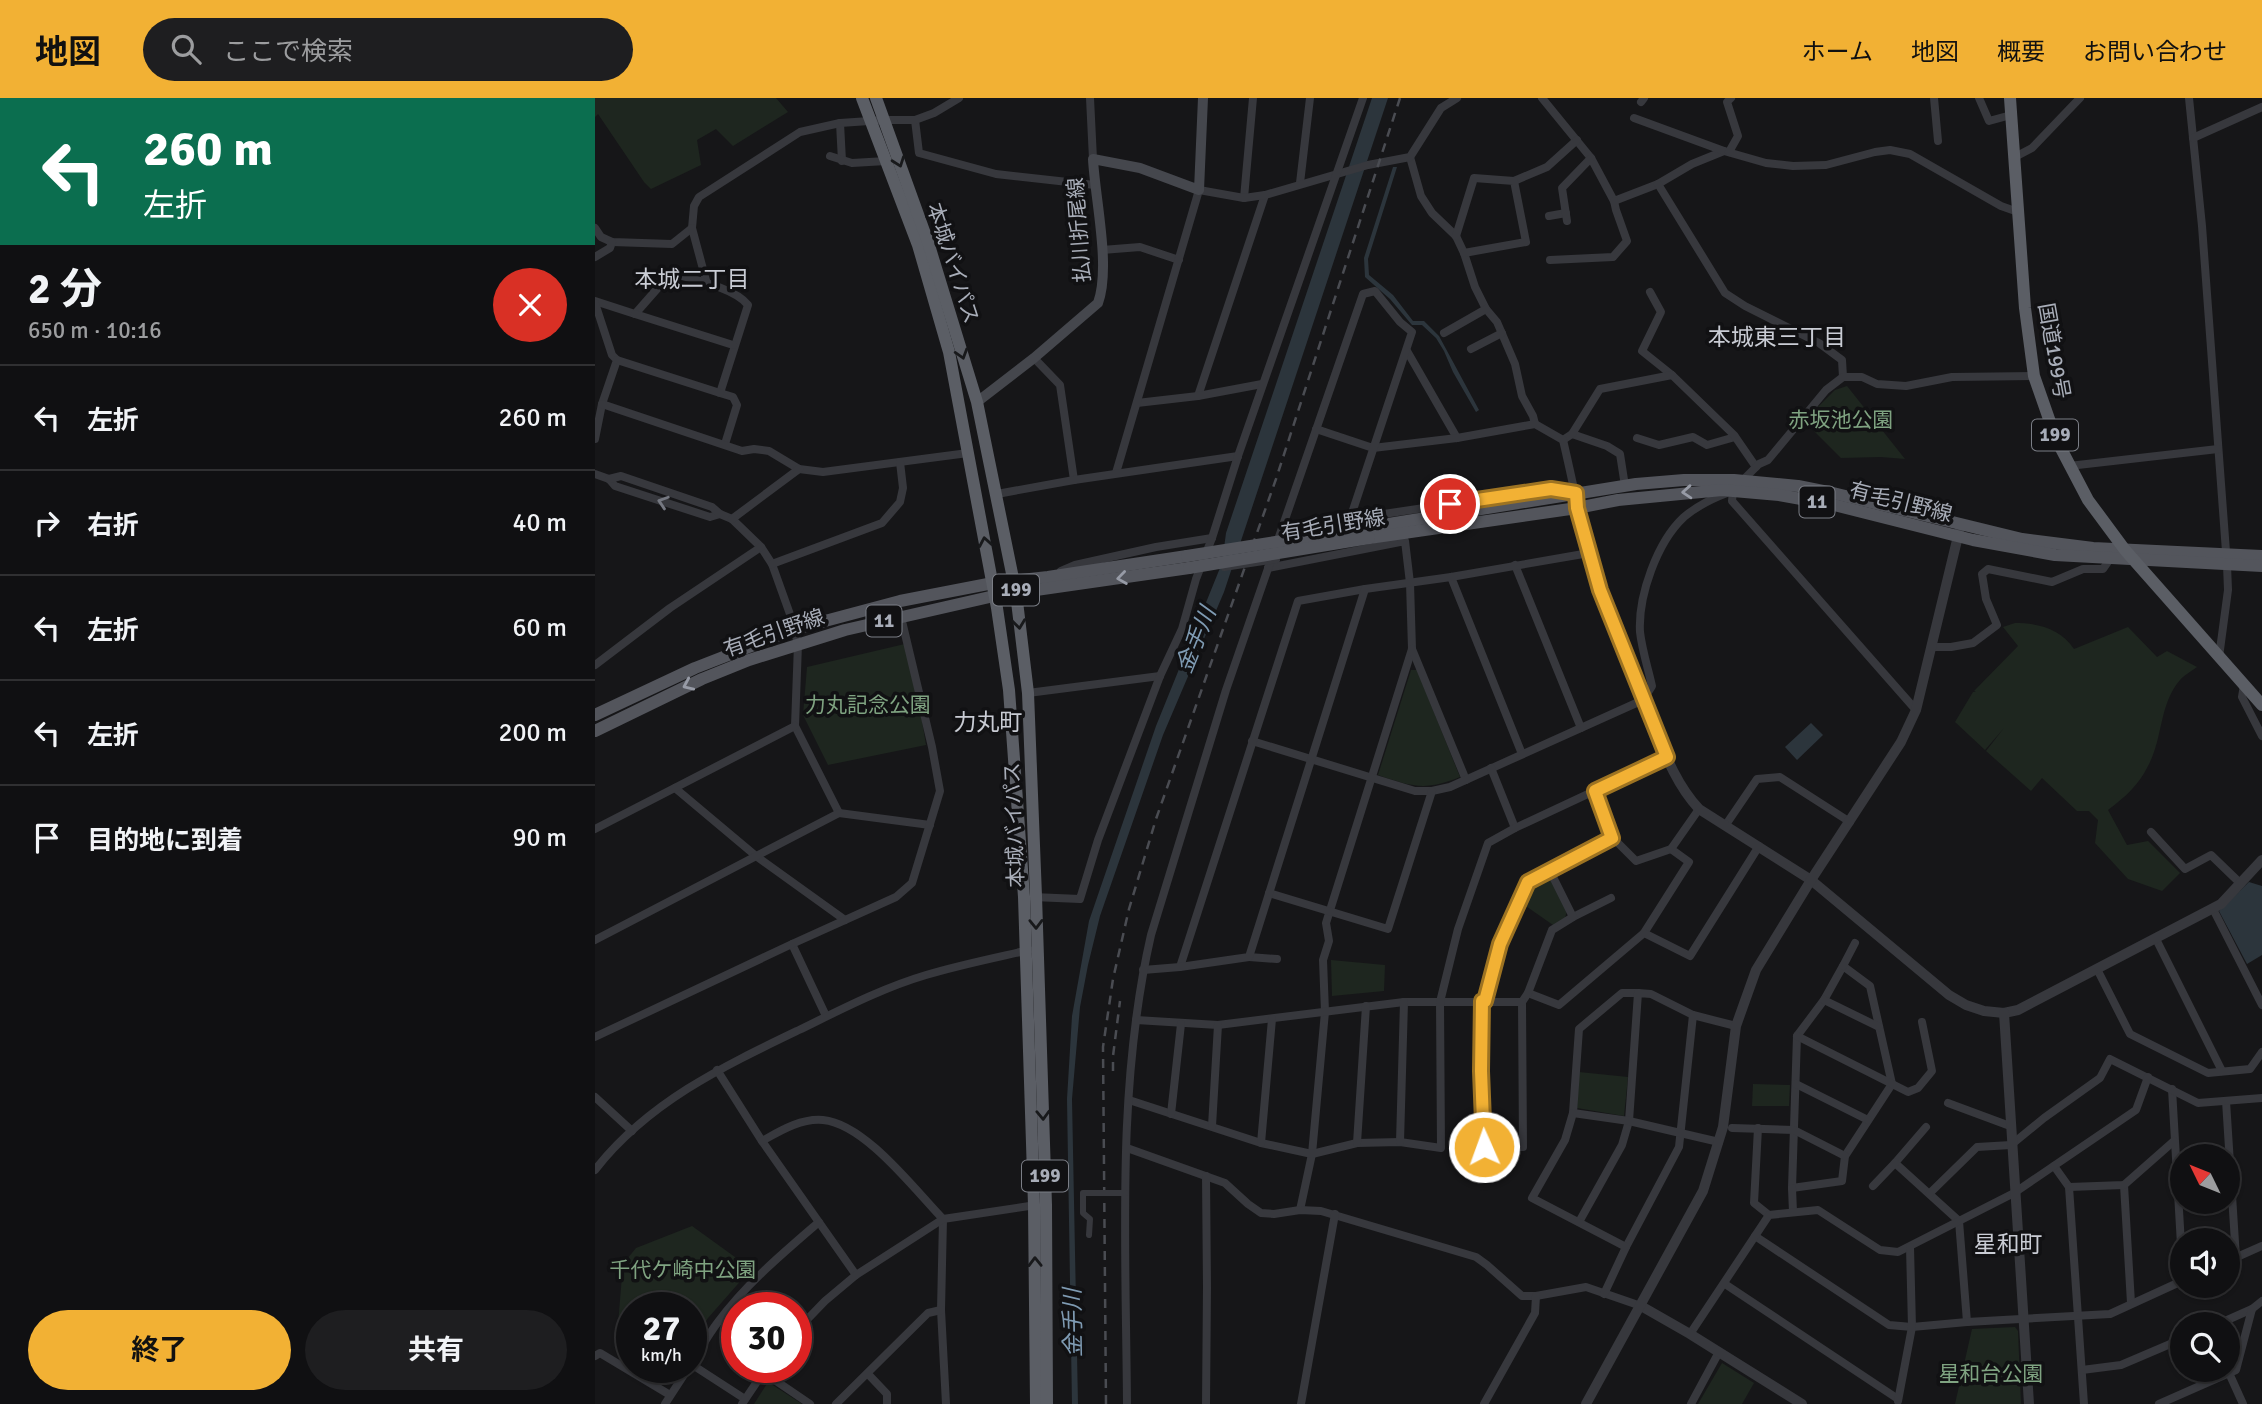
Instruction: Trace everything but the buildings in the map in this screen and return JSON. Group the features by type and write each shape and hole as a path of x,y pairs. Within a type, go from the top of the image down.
{"highway":[{"name":"本城バイパス","path":"862,98 877,120 927,242 977,402 1015,587 1028,693 1031,950 1047,1404"},
{"name":"本城バイパス","path":"876,98 877,120 886,160 918,245 949,352 1009,690 1030,897"},
{"name":"国道199号","path":"2010,98 2025,308 2034,376 2044,409 2069,466 2088,500 2125,550 2262,705"},
{"name":"本城バイパス","path":"1036,1404 1040,1205"}],"main road":[{"path":"1199,190 1203,98"},
{"name":"払川折尾線","path":"977,402 1098,303 1103,292 1102,250 1093,159 1140,167 1199,190"},
{"name":"有毛引野線","path":"596,724 695,668 795,629 900,601 1188,566 1576,493 1684,480 1738,486 1834,505 1960,531 2055,555 2135,561 2262,556"},
{"name":"有毛引野線","path":"1370,533 1404,537 1618,500 1738,486"},
{"name":"有毛引野線","path":"1960,531 2093,548 2226,559 2262,566"},
{"name":"有毛引野線","path":"1015,587 1048,577 1188,566"},
{"name":"有毛引野線","path":"596,724 749,660 845,630 993,590"}],"street":[{"path":"707,284 692,228 694,206 699,197 800,132 840,123 915,120 935,113 959,98"},
{"path":"1090,98 1093,159"},
{"path":"1244,198 1253,98"},
{"path":"1300,183 1310,98"},
{"path":"1030,897 1080,899 1098,840 1160,676 1182,629 1196,579 1262,384 1363,98"},
{"path":"1438,98 1441,108"},
{"path":"1117,473 1199,190 1244,198 1265,195 1368,165 1410,157 1441,108 1457,98"},
{"path":"1615,201 1658,184 1692,163 1726,151 1738,136 1727,102 1731,98"},
{"path":"1934,98 1938,141"},
{"path":"1979,98 1989,121 2011,115"},
{"path":"2013,158 2032,148 2080,98"},
{"path":"2189,98 2202,226 2226,559 2227,601 2219,657"},
{"path":"1546,100 1591,158 1615,201 1627,241 1613,257 1550,260"},
{"path":"2193,138 2262,107"},
{"path":"1633,118 1766,163 1826,165 1891,150 1910,154 2001,206 2018,212"},
{"path":"915,120 919,153 996,174 1095,186"},
{"path":"840,123 842,161"},
{"path":"1456,236 1474,178 1514,181 1547,167 1577,140"},
{"path":"830,156 852,163 886,160"},
{"path":"1410,157 1421,196 1432,213 1456,236 1475,287 1486,309 1497,321 1515,364 1522,396 1535,424"},
{"path":"1549,216 1567,217 1562,188 1591,158"},
{"path":"1464,253 1527,242 1514,181"},
{"path":"1658,184 1725,293 1819,343 1842,360 1843,377"},
{"path":"1198,396 1265,195"},
{"path":"595,228 601,237 612,242 672,244 692,228"},
{"path":"595,257 610,248 612,242"},
{"path":"1102,250 1139,247 1179,260"},
{"path":"635,314 671,273 743,299 747,305 720,393"},
{"path":"1127,1404 1127,1148 1136,1020 1143,970 1155,922 1219,716 1282,526 1363,294 1375,291 1400,322 1412,332 1350,519"},
{"path":"1650,292 1661,312 1642,351 1672,375 1735,437 1756,467"},
{"path":"595,302 733,345"},
{"path":"595,302 612,355 617,360 733,397 737,405 725,444"},
{"path":"1444,333 1486,309"},
{"path":"1471,349 1502,333"},
{"path":"1406,351 1457,438"},
{"path":"1034,358 1060,385 1074,480"},
{"path":"595,439 602,404 617,360"},
{"path":"1563,440 1572,433 1600,389 1672,375"},
{"path":"1252,741 1415,791 1432,791 1466,780 1643,700 1652,686 1640,630 1644,592 1663,545 1682,519 1702,503 1738,486 1756,467 1768,460 1826,390 1843,377 1862,377 1877,384 1906,386 1952,377 2034,376"},
{"path":"1137,403 1198,396 1262,384"},
{"path":"602,404 742,451 769,451 799,469 823,472 968,453"},
{"path":"1316,429 1373,448 1457,438 1535,424 1563,440 1577,508 1600,590 1643,700 1685,794 1699,809 1811,880 1949,995 1975,1009 2004,1013 2018,1010 2156,939 2221,904 2241,884 2258,874 2262,860"},
{"path":"1572,433 1607,446 1620,454 1625,486"},
{"path":"1637,438 1659,445 1693,437 1707,445 1735,437"},
{"path":"2069,466 2218,449"},
{"path":"997,494 1238,456"},
{"path":"772,564 882,523 900,502 903,488 900,462"},
{"path":"732,519 799,469"},
{"path":"595,474 609,479 615,486 710,517 720,514 732,519 761,547 772,564 798,644 795,726 839,813"},
{"path":"1738,486 1733,501 1916,710"},
{"path":"1282,526 1350,519 1551,489 1576,493"},
{"path":"1586,1404 1703,1191 1719,1142 1736,1026 1756,970 1901,742 1916,710 1960,531"},
{"path":"1268,568 1404,537 1410,583 1412,649 1326,923 1329,941 1323,960 1325,1012 1312,1154 1300,1210"},
{"path":"1048,577 1075,565 1212,538"},
{"path":"595,665 670,608 761,547"},
{"path":"1180,967 1298,601 1589,553"},
{"path":"1932,647 1973,643 1997,625 1986,599 1982,574 1988,569 2052,582 2083,569 2103,569 2110,559"},
{"path":"1188,566 1277,561"},
{"path":"1515,565 1581,728"},
{"path":"1451,577 1522,754"},
{"path":"1249,957 1365,589"},
{"path":"595,1037 897,897 912,883 940,791 901,617"},
{"path":"1412,649 1466,780"},
{"path":"1028,693 1160,676"},
{"path":"2244,685 2242,697 2262,736"},
{"path":"595,829 795,726"},
{"path":"1129,1100 1261,1143 1312,1154 1357,1143 1400,1142 1441,1148 1440,1002 1458,929 1488,843 1667,757"},
{"path":"1490,768 1515,828"},
{"path":"1725,826 1757,779 1780,777 1850,822"},
{"path":"675,788 756,856 845,920"},
{"path":"1269,893 1388,929 1432,791"},
{"path":"1595,791 1612,838 1636,861 1671,849 1699,809"},
{"path":"595,940 839,813 930,825"},
{"path":"2151,832 2185,869 2211,855 2241,884"},
{"path":"1611,898 1552,930 1522,1002 1523,1147 1484,1147 1481,1071 1484,1001 1500,944 1528,882 1612,838"},
{"path":"1644,933 1690,957 1759,846"},
{"path":"1528,993 1559,1005 1644,933 1689,862 1671,849"},
{"path":"1551,871 1573,917"},
{"path":"2213,909 2262,1005"},
{"path":"2156,939 2222,1071"},
{"path":"1793,1213 1791,1188 1797,1036 1824,1000 1856,943"},
{"path":"792,944 826,1016"},
{"path":"595,1170 657,1109 717,1070 826,1016 923,976 1031,950"},
{"path":"1143,970 1249,957 1277,959"},
{"path":"1791,1188 1842,1181 1845,1156 1892,1084 1870,986 1843,966"},
{"path":"2097,969 2130,1034 2208,1073 2250,1069 2262,1052"},
{"path":"1626,1247 1532,1198 1565,1140 1573,1113 1579,1029 1622,993 1651,994 1693,1015 1736,1026"},
{"path":"1579,1222 1622,1145 1629,1121 1638,993"},
{"path":"1824,1000 1879,1027"},
{"path":"1136,1020 1218,1025 1404,1002 1522,1002"},
{"path":"1400,1142 1404,1002"},
{"path":"1357,1143 1366,1006"},
{"path":"2004,1013 2029,1404"},
{"path":"1604,1294 1679,1147 1693,1015"},
{"path":"1261,1143 1272,1019"},
{"path":"1797,1036 1908,1091 1918,1088 1932,1071 1923,1022"},
{"path":"1171,1114 1181,1024"},
{"path":"1212,1126 1218,1025"},
{"path":"1930,1194 1977,1147 2011,1145 2100,1078 2110,1059 2198,1103 2262,1098"},
{"path":"717,1070 762,1142 856,1275"},
{"path":"1758,1128 1754,1203 1769,1215 1818,1210 1879,1250 1898,1252 2014,1192 2136,1110 2148,1077"},
{"path":"1796,1084 1868,1120"},
{"path":"2172,1089 2180,1228"},
{"path":"595,1097 632,1131"},
{"path":"2226,1101 2231,1228"},
{"path":"1948,1103 2010,1126"},
{"path":"1573,1113 1629,1121 1719,1142"},
{"path":"762,1142 798,1123 822,1120 845,1126 866,1139 943,1219 941,1310 946,1404"},
{"path":"1873,1186 1926,1127"},
{"path":"1732,1128 1794,1130 1845,1156"},
{"path":"2069,1187 2123,1185 2174,1141"},
{"path":"1127,1148 1225,1183 1261,1213 1300,1210 1335,1214 1476,1257 1522,1296 1586,1287 1641,1306 1802,1404"},
{"path":"1895,1163 1959,1221 1967,1322"},
{"path":"2054,1166 2069,1187 2084,1404"},
{"path":"1206,1176 1206,1404"},
{"path":"2123,1185 2131,1303"},
{"path":"1089,1235 1090,1219 1083,1213 1083,1193 1126,1194"},
{"path":"812,1314 856,1275 943,1219 1040,1205"},
{"path":"1301,1404 1335,1214"},
{"path":"1690,1334 1769,1215"},
{"path":"707,1340 718,1322 756,1278 819,1222"},
{"path":"1755,1236 1889,1325 1912,1327 2110,1314 2170,1286"},
{"path":"2240,1256 2262,1246"},
{"path":"1724,1284 1897,1402 1912,1327 1910,1247"},
{"path":"1484,1404 1535,1313 1536,1296"},
{"path":"2240,1314 2262,1301"},
{"path":"2240,1355 2252,1309"},
{"path":"837,1404 928,1313 941,1310"},
{"path":"2082,1370 2121,1365 2170,1344"},
{"path":"1691,1404 1719,1352"},
{"path":"595,1356 600,1353 670,1395"},
{"path":"868,1374 887,1394 887,1404"},
{"path":"707,1376 743,1401 755,1383"},
{"path":"2159,1404 2209,1382"},
{"path":"2233,1382 2243,1404"},
{"path":"665,1404 678,1383"},
{"path":"783,1383 810,1404"},
{"path":"1781,1404 1786,1394"}],"green space":[{"path":"595,98 776,98 788,112 733,146 716,129 697,140 701,165 651,189 598,114 595,117"},
{"name":"赤坂池公園","path":"1847,386 1905,459 1841,458 1804,421 1835,390"},
{"path":"2015,623 2048,628 2063,636 2074,649 2128,627 2157,657 2167,651 2197,667 2173,689 2153,756 2144,773 2131,790 2108,810 2127,845 2148,841 2180,873 2162,891 2128,879 2095,843 2098,820 2089,811 2077,811 2042,778 2031,791 1986,751 2004,728 1985,750 1955,722 1973,692 1976,692 1974,691 2018,646 2003,627"},
{"name":"力丸記念公園","path":"909,643 926,745 828,765 803,715 807,667"},
{"path":"1411,670 1417,670 1460,777 1419,786 1378,775"},
{"path":"1551,877 1567,911 1565,918 1553,925 1523,904 1532,886"},
{"path":"1331,960 1385,965 1384,991 1332,996"},
{"path":"1579,1072 1628,1077 1624,1116 1577,1108"},
{"path":"1753,1084 1790,1085 1789,1106 1752,1106"},
{"name":"千代ケ崎中公園","path":"692,1226 746,1265 744,1277 731,1292 721,1292 721,1303 707,1320 707,1292 621,1292 623,1264 636,1248"},
{"name":"星和台公園","path":"2015,1327 2018,1331 2021,1404 1955,1404 1972,1329"},
{"path":"1722,1363 1754,1383 1742,1404 1698,1404"},
{"path":"770,1383 802,1404 754,1404"}],"water":[{"name":"金手川","path":"1372,98 1388,98 1224,592 1163,735 1100,916 1088,965 1080,1007 1072,1099 1078,1404 1072,1404 1067,1099 1072,1016 1089,921 1156,726 1222,563 1226,533"},
{"path":"1393,167 1397,167 1368,259 1369,275 1393,295 1413,321 1424,321 1439,336 1479,410 1476,412 1436,338 1422,325 1412,325 1390,299 1365,277 1364,258"},
{"path":"1811,723 1823,735 1797,760 1785,747"},
{"path":"2249,882 2262,886 2262,955 2247,964 2219,911"}],"railway":[{"path":"1106,1404 1103,1047 1113,979 1129,909 1156,819 1276,479 1400,98"},
{"path":"1113,1071 1120,1001"}],"district":[{"name":"本城二丁目","path":"692,279"},
{"name":"本城東三丁目","path":"1777,337"},
{"name":"力丸町","path":"988,722"},
{"name":"星和町","path":"2008,1244"}],"route":[{"path":"1450,504 1551,489 1576,493 1577,508 1600,590 1667,757 1595,791 1612,838 1528,882 1500,944 1485,1001 1482,1001 1484,1147"}]}
